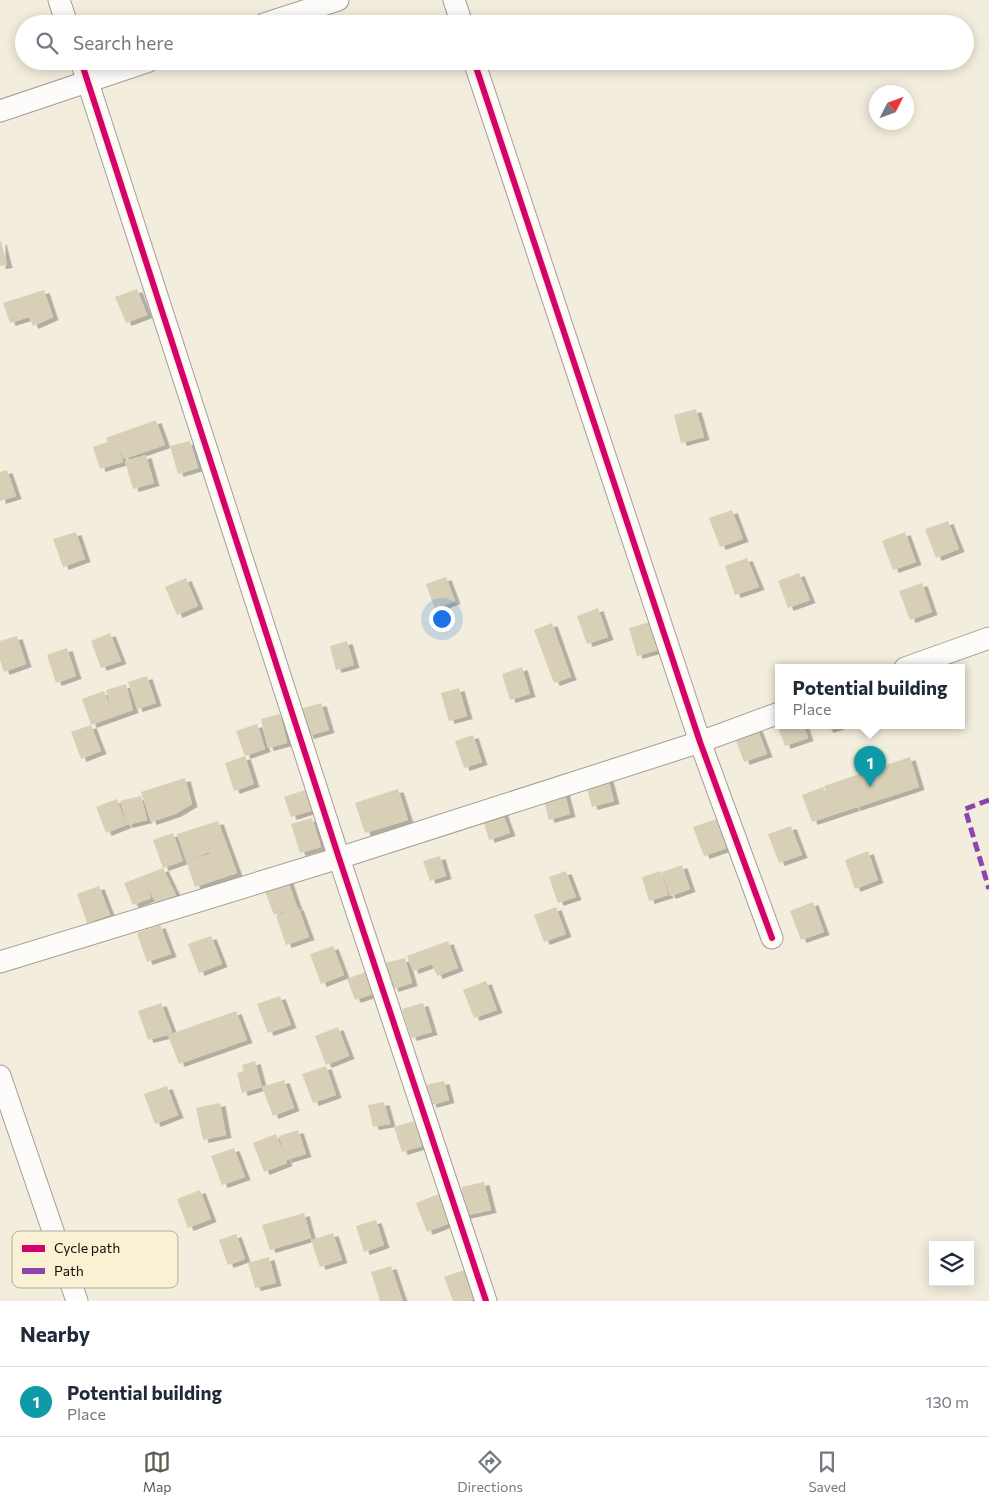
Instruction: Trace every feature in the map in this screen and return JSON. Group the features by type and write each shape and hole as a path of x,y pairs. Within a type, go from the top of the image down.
{"street":[{"path":"59,0 65,15"},
{"path":"292,15 338,0"},
{"path":"454,0 459,15"},
{"path":"477,70 700,742 772,938"},
{"path":"0,111 85,71 339,858 486,1301"},
{"path":"915,664 989,638"},
{"path":"0,962 339,858 700,742 775,714"},
{"path":"0,1076 53,1231"},
{"path":"73,1288 77,1301"}],"building":[{"path":"0,242 7,265 0,266"},
{"path":"137,289 147,315 126,323 115,297"},
{"path":"44,290 53,317 33,326 29,317 10,323 3,303"},
{"path":"696,409 704,437 681,443 674,415"},
{"path":"156,420 165,445 124,459 117,443 123,462 100,469 93,447 108,442 106,438"},
{"path":"190,441 198,468 178,474 170,446"},
{"path":"146,455 154,483 133,489 125,461"},
{"path":"7,470 16,496 0,501 0,472"},
{"path":"732,510 743,539 720,547 709,518"},
{"path":"948,521 959,549 936,558 925,529"},
{"path":"76,532 85,559 63,567 53,539"},
{"path":"905,532 916,562 893,570 882,541"},
{"path":"747,558 759,587 735,595 725,566"},
{"path":"799,573 810,600 788,608 778,581"},
{"path":"446,577 455,601 435,609 426,584"},
{"path":"186,578 198,606 177,615 165,587"},
{"path":"922,583 932,612 910,620 899,591"},
{"path":"598,608 608,637 587,644 577,616"},
{"path":"650,622 658,650 637,656 629,628"},
{"path":"552,623 571,677 554,683 534,630"},
{"path":"110,633 121,661 101,668 91,641"},
{"path":"17,636 26,664 4,672 0,660 0,641"},
{"path":"347,641 354,665 336,670 330,646"},
{"path":"67,648 76,676 56,683 47,655"},
{"path":"947,660 948,664 936,664"},
{"path":"522,667 530,694 510,700 502,674"},
{"path":"147,676 156,703 137,709 128,682"},
{"path":"126,684 133,710 91,725 82,699 104,691 113,714 106,690"},
{"path":"459,688 467,716 449,721 441,693"},
{"path":"321,703 329,730 308,736 300,709"},
{"path":"280,714 287,743 268,748 261,719"},
{"path":"257,724 265,749 245,756 236,731"},
{"path":"91,725 101,751 81,759 71,732"},
{"path":"756,725 767,754 744,762 733,733"},
{"path":"779,729 805,729 808,738 785,746"},
{"path":"473,735 482,762 464,768 455,741"},
{"path":"245,756 254,784 234,791 225,763"},
{"path":"910,757 919,787 855,808 848,788 854,808 812,822 802,795 823,787 829,801 824,786"},
{"path":"607,775 614,801 592,807 585,782"},
{"path":"185,778 192,804 175,814 151,822 141,792"},
{"path":"398,789 408,820 365,833 355,803"},
{"path":"305,790 313,810 291,817 284,797"},
{"path":"564,791 570,814 549,820 543,797"},
{"path":"141,796 147,820 127,825 120,801"},
{"path":"117,799 126,825 106,833 96,807"},
{"path":"502,811 510,833 489,840 482,817"},
{"path":"312,818 321,847 300,853 291,824"},
{"path":"716,819 727,848 704,856 693,827"},
{"path":"218,821 237,873 195,887 177,834","holes":["209,852 210,854 189,860"]},
{"path":"791,826 802,855 779,863 768,834"},
{"path":"173,833 183,861 163,868 153,840"},
{"path":"868,851 878,880 855,889 845,860"},
{"path":"440,856 446,876 430,881 423,861"},
{"path":"682,865 690,889 670,896 662,872"},
{"path":"163,868 176,895 156,904 146,883 151,898 133,905 124,883"},
{"path":"566,871 576,897 558,903 549,877"},
{"path":"661,871 668,895 649,901 642,877"},
{"path":"287,878 297,907 274,915 263,886"},
{"path":"99,886 110,915 87,923 77,894"},
{"path":"813,902 824,932 801,940 790,911"},
{"path":"298,907 309,937 286,945 276,916"},
{"path":"556,907 566,934 544,942 534,915"},
{"path":"160,925 171,954 147,962 137,933"},
{"path":"211,936 222,964 199,973 188,944"},
{"path":"448,941 458,968 437,976 432,964 413,971 407,956"},
{"path":"333,946 344,975 321,984 310,954"},
{"path":"405,958 412,983 393,989 385,963"},
{"path":"365,972 373,994 355,1000 347,979"},
{"path":"486,981 497,1010 474,1018 463,990"},
{"path":"280,996 291,1025 268,1033 257,1004"},
{"path":"161,1003 172,1032 168,1035 148,1040 138,1011"},
{"path":"423,1003 432,1032 411,1038 402,1009"},
{"path":"236,1011 247,1040 179,1064 168,1035"},
{"path":"338,1027 349,1056 326,1065 315,1036"},
{"path":"255,1061 262,1087 242,1093 237,1073 244,1071 242,1065"},
{"path":"326,1066 336,1095 313,1103 302,1074"},
{"path":"284,1080 294,1108 273,1116 262,1087"},
{"path":"444,1081 449,1100 431,1105 426,1085"},
{"path":"167,1086 178,1115 155,1124 144,1094"},
{"path":"384,1102 390,1124 373,1127 368,1105"},
{"path":"220,1103 226,1135 203,1140 196,1108"},
{"path":"414,1121 422,1146 402,1152 394,1127"},
{"path":"298,1130 306,1154 286,1160 279,1136"},
{"path":"276,1134 287,1163 264,1172 253,1143"},
{"path":"234,1148 245,1177 222,1185 211,1156"},
{"path":"484,1182 491,1210 459,1217 462,1187"},
{"path":"200,1190 211,1219 188,1228 177,1199"},
{"path":"439,1194 450,1223 427,1232 416,1203"},
{"path":"304,1213 311,1238 270,1250 262,1225"},
{"path":"376,1220 384,1245 364,1252 356,1226"},
{"path":"333,1233 342,1260 320,1267 311,1240"},
{"path":"236,1234 245,1259 228,1265 219,1240"},
{"path":"269,1257 276,1283 255,1288 248,1263"},
{"path":"391,1266 403,1301 380,1301 371,1272"},
{"path":"467,1269 478,1298 469,1301 453,1301 444,1277"}],"marked path":[{"path":"989,800 965,809 989,889"}],"cycle path":[{"path":"84,70 339,858 486,1301"},
{"path":"477,70 700,742 772,938"}],"place":[{"name":"Potential building","path":"870,787"}]}
